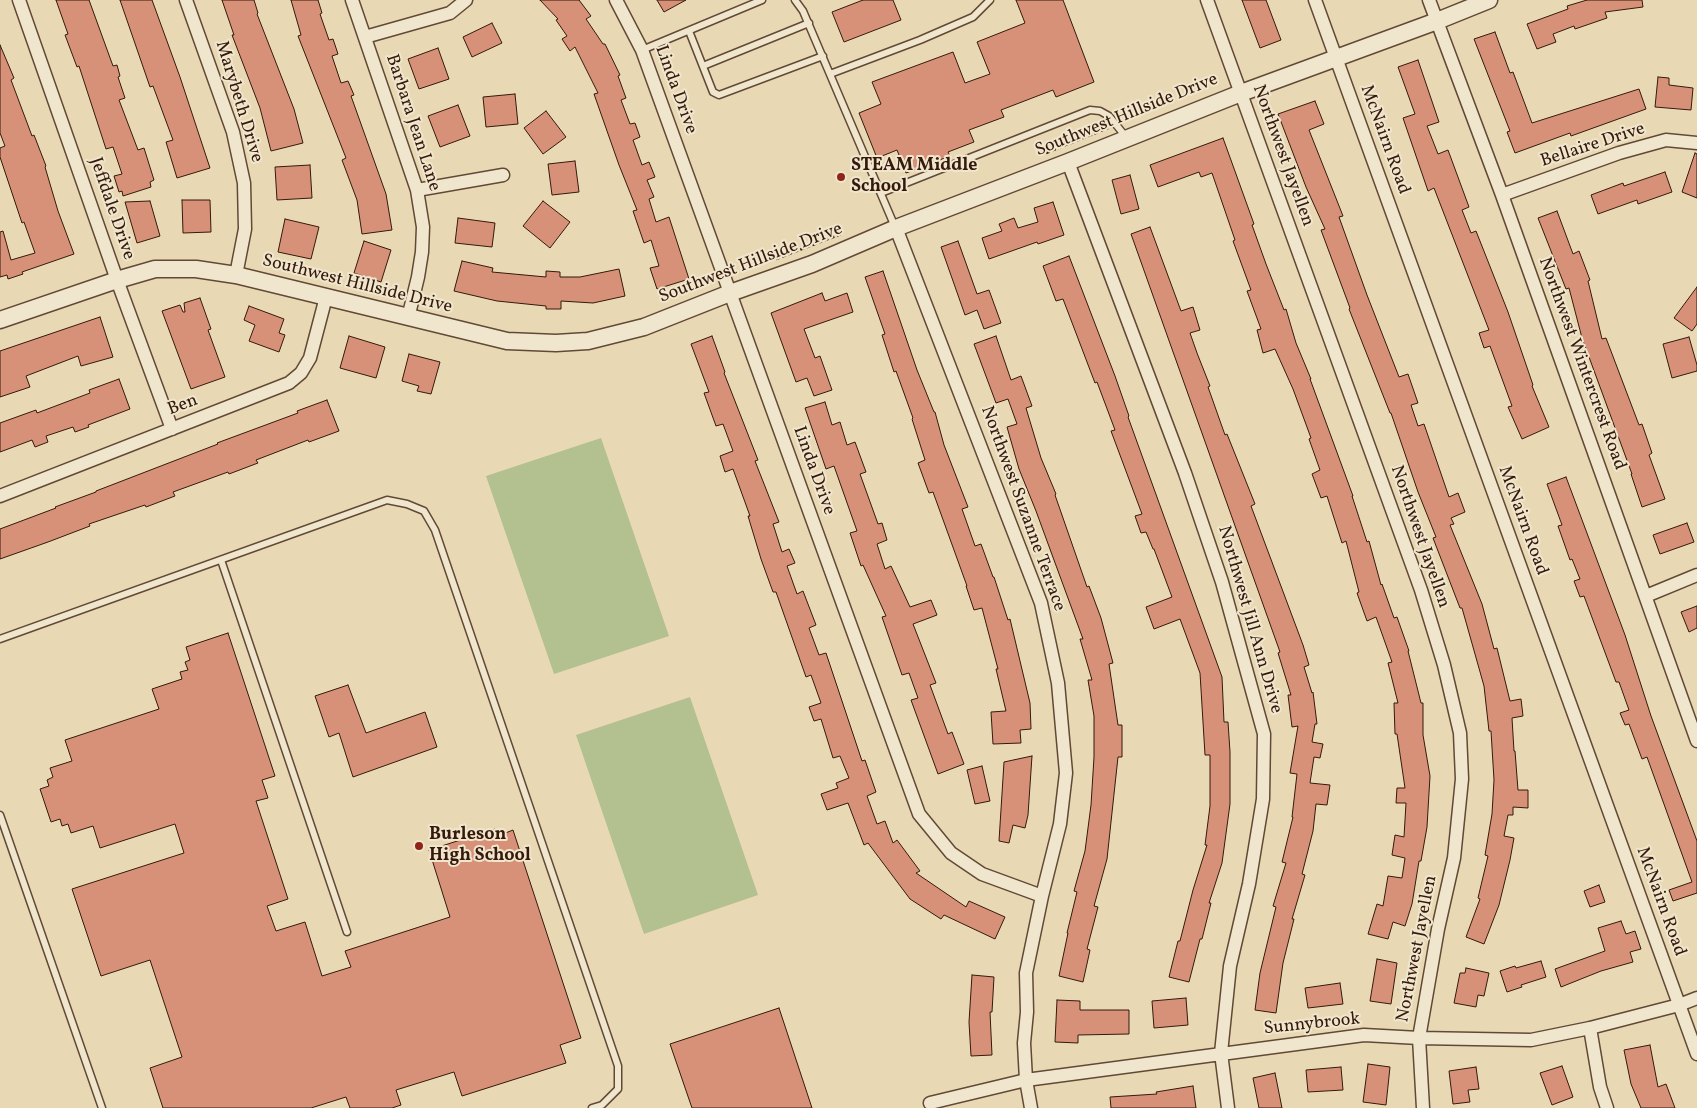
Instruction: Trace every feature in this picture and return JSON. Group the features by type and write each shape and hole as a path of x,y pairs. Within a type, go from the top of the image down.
{"street":[{"name":"Jeffdale Drive","path":"19,0 172,430"},
{"name":"Marybeth Drive","path":"186,0 232,132 244,183 245,229 236,275"},
{"name":"Barbara Jean Lane","path":"352,0 417,190 423,227 422,252 408,318"},
{"path":"365,37 450,12 466,0"},
{"name":"Linda Drive","path":"616,0 642,50 919,814 951,853 982,874 1042,896"},
{"name":"Northwest Jayellen","path":"1207,0 1421,590 1444,665 1460,734 1462,779 1454,858 1438,929 1419,1038 1423,1108"},
{"name":"McNairn Road","path":"1316,0 1697,1054"},
{"name":"Northwest Wintercrest Road","path":"1429,0 1502,195 1697,741"},
{"name":"Southwest Hillside Drive","path":"0,320 155,269 196,269 236,275 507,341 523,343 588,341 644,327 730,293 812,264 896,228 1241,93 1490,0"},
{"name":"Bellaire Drive","path":"1502,195 1619,153 1666,140 1697,143"},
{"name":"Northwest Jill Ann Drive","path":"1068,162 1185,473 1222,582 1264,734 1263,799 1249,884 1230,966 1221,1053 1228,1108"},
{"path":"417,190 503,175"},
{"name":"Northwest Suzanne Terrace","path":"896,228 1042,602 1058,682 1066,773 1060,824 1042,896 1026,973 1024,1043 1026,1080 1031,1108"},
{"name":"Ben","path":"0,496 289,384 301,374 310,358 326,297"},
{"path":"1646,596 1697,576"},
{"name":"Sunnybrook","path":"930,1103 1026,1080 1364,1035 1531,1040 1590,1028 1679,1005 1697,998"},
{"path":"1590,1028 1600,1087 1607,1108"}],"lane":[{"path":"642,50 762,0"},
{"path":"795,0 803,11 823,56 896,228"},
{"path":"830,74 920,40 973,17 990,0"},
{"path":"703,66 808,23"},
{"path":"688,31 713,92 719,95 823,56"},
{"path":"881,193 1090,110 1104,112 1127,138"},
{"path":"0,639 387,500 407,504 424,511 435,530 618,1066 618,1090 602,1105 592,1108"},
{"path":"221,560 347,932"},
{"path":"0,815 102,1108"}],"green space":[{"path":"601,438 669,636 554,674 486,476"},
{"path":"690,697 758,895 644,934 576,735"}],"building":[{"path":"56,0 89,0 113,66 117,65 120,76 118,77 125,98 119,100 138,150 144,148 154,180 150,182 151,187 123,196 122,191 119,192 114,176 122,174 113,147 106,149 79,66 77,67 65,35 68,34"},
{"path":"120,0 152,0 210,168 177,178 166,142 173,140 153,86 150,87"},
{"path":"222,0 254,0 257,14 294,109 303,143 271,151 260,108 232,35 234,35"},
{"path":"291,0 318,0 322,13 320,14 329,40 333,39 338,54 332,56 341,83 348,81 354,95 351,96 386,194 392,230 362,234 357,200 342,160 346,158 298,36 301,35"},
{"path":"540,0 579,0 591,16 586,19 603,44 605,44 620,75 618,76 626,98 621,100 630,124 635,123 640,137 633,140 642,165 649,162 655,177 647,180 654,197 649,199 656,222 669,217 689,279 657,289 650,268 659,266 651,240 644,243 633,211 637,210 594,94 598,93 575,47 570,51 562,39 567,36 556,20 558,19"},
{"path":"657,0 686,0 664,12"},
{"path":"863,0 893,0 901,20 844,42 832,12"},
{"path":"1016,0 1063,0 1094,82 1056,97 1053,90 1001,110 1004,117 969,130 974,142 948,152 950,156 906,173 897,150 877,158 859,113 881,104 872,82 953,52 965,83 990,74 977,42 1025,23"},
{"path":"1242,0 1266,0 1281,40 1260,48"},
{"path":"1587,0 1642,0 1643,7 1605,12 1607,18 1575,29 1574,26 1553,34 1556,42 1537,49 1527,24 1568,9 1567,6"},
{"path":"492,23 502,43 472,57 463,37"},
{"path":"1495,32 1510,73 1513,72 1532,123 1639,89 1646,109 1571,136 1570,133 1515,153 1507,132 1510,131 1474,39"},
{"path":"0,45 14,78 11,80 32,136 34,135 46,166 58,211 74,254 22,272 23,274 8,279 7,275 0,277 0,232 3,231 11,260 35,253 24,222 22,223 0,157 0,148 5,146 0,133"},
{"path":"438,48 449,79 419,89 408,59"},
{"path":"1418,60 1439,122 1427,126 1438,154 1448,150 1469,207 1462,210 1471,233 1476,231 1508,312 1532,386 1549,427 1522,439 1508,407 1512,406 1490,346 1484,348 1479,333 1489,330 1434,188 1428,191 1403,118 1415,114 1398,67"},
{"path":"1658,77 1669,78 1669,85 1693,88 1691,110 1655,107"},
{"path":"515,94 518,124 486,127 483,97"},
{"path":"1315,101 1324,124 1309,130 1343,216 1339,217 1399,377 1408,374 1418,403 1411,405 1418,426 1424,424 1449,497 1458,493 1465,512 1451,518 1454,524 1450,525 1482,604 1494,649 1497,648 1510,701 1521,699 1523,716 1512,718 1514,751 1518,790 1528,790 1528,808 1513,807 1513,815 1508,815 1504,836 1514,838 1510,860 1499,905 1484,944 1466,937 1480,899 1478,898 1488,856 1485,855 1492,814 1494,780 1491,731 1489,731 1484,686 1462,608 1460,608 1433,538 1436,537 1418,492 1391,413 1349,309 1321,230 1325,229 1306,187 1278,114"},
{"path":"458,105 470,136 440,147 428,116"},
{"path":"546,111 566,137 543,154 524,128"},
{"path":"1223,138 1254,224 1252,225 1266,264 1284,310 1286,309 1296,343 1353,496 1367,542 1369,541 1381,585 1394,618 1397,617 1409,651 1421,703 1423,703 1423,735 1430,776 1427,827 1412,904 1405,926 1393,922 1388,939 1368,934 1377,904 1383,906 1388,876 1402,878 1405,858 1392,855 1395,835 1404,837 1406,803 1396,803 1397,788 1405,788 1397,734 1395,734 1394,703 1398,703 1388,663 1392,662 1376,617 1367,621 1357,593 1359,592 1346,541 1342,543 1327,496 1321,498 1312,474 1320,470 1309,439 1311,438 1293,389 1275,349 1263,353 1257,330 1261,329 1247,291 1251,290 1233,241 1235,240 1212,173 1201,177 1199,172 1158,187 1150,165"},
{"path":"1695,153 1697,154 1697,198 1682,192"},
{"path":"575,161 579,192 552,195 548,164"},
{"path":"310,165 312,198 277,200 275,167"},
{"path":"1665,172 1672,192 1638,204 1637,200 1598,214 1591,195 1623,183 1624,186"},
{"path":"1130,175 1139,209 1121,214 1112,180"},
{"path":"182,200 210,200 211,232 183,233"},
{"path":"150,201 160,236 137,243 125,202"},
{"path":"543,201 570,222 550,248 523,226"},
{"path":"1053,202 1064,235 1038,244 1037,242 989,259 982,238 1002,231 999,224 1014,218 1018,228 1038,222 1034,208"},
{"path":"1557,211 1573,254 1579,251 1590,280 1588,281 1602,339 1606,338 1639,425 1642,424 1652,453 1649,455 1665,499 1642,507 1632,474 1582,338 1569,288 1566,289 1538,218"},
{"path":"458,218 495,223 492,247 455,243"},
{"path":"285,219 319,227 311,259 278,252"},
{"path":"1150,227 1181,311 1193,307 1200,330 1190,333 1210,386 1208,387 1225,435 1227,434 1255,504 1251,506 1309,665 1304,667 1313,692 1317,724 1315,724 1312,742 1323,744 1320,758 1314,757 1310,783 1330,785 1327,805 1316,804 1313,831 1302,874 1305,875 1292,919 1294,919 1283,963 1276,1013 1255,1010 1260,973 1276,907 1273,906 1286,863 1282,862 1293,817 1297,774 1290,773 1298,726 1292,727 1288,695 1291,695 1278,653 1280,652 1131,234"},
{"path":"364,241 391,250 381,282 354,273"},
{"path":"958,241 977,294 989,290 1001,323 984,329 977,310 965,315 941,247"},
{"path":"1069,256 1115,376 1222,677 1224,722 1228,722 1230,752 1230,804 1222,863 1209,903 1211,903 1202,939 1200,939 1189,982 1169,977 1207,845 1205,845 1210,806 1210,755 1205,755 1200,673 1180,619 1154,629 1146,607 1172,597 1154,549 1146,532 1141,533 1135,516 1142,514 1111,431 1115,430 1097,382 1095,383 1063,299 1056,301 1043,266"},
{"path":"462,261 493,268 492,272 546,277 546,271 560,272 560,277 580,277 619,269 625,296 593,303 561,301 561,309 546,309 546,306 497,301 454,291"},
{"path":"883,271 917,370 935,412 944,445 968,507 962,509 975,546 981,544 1008,620 1010,619 1030,703 1031,729 1020,730 1021,743 993,744 991,712 1006,711 996,669 998,669 982,608 974,610 933,492 929,493 918,463 925,460 913,418 896,371 894,372 882,335 885,334 865,277"},
{"path":"1697,287 1697,324 1692,331 1674,318"},
{"path":"822,293 825,301 847,293 853,312 804,329 815,358 820,356 832,390 814,396 807,378 796,382 771,313"},
{"path":"200,298 211,329 208,330 225,377 191,389 162,311 180,305 183,312 185,312 184,303"},
{"path":"249,306 284,319 279,333 285,335 279,352 249,341 255,325 244,320"},
{"path":"100,317 113,357 81,366 78,356 26,376 30,387 0,397 0,351"},
{"path":"349,336 385,347 376,378 340,368"},
{"path":"712,336 724,373 758,460 755,461 779,522 773,524 782,552 789,549 795,563 787,566 797,594 803,591 816,625 809,628 819,655 826,653 862,761 865,760 876,792 867,796 877,824 885,821 893,843 897,840 920,871 916,873 966,907 969,901 1005,917 995,939 944,915 941,919 910,899 868,843 864,845 848,803 827,810 821,794 838,788 836,783 849,778 840,756 833,758 821,719 814,721 809,707 821,703 811,675 806,677 776,592 773,592 748,516 750,516 733,469 725,472 720,456 733,451 723,424 716,426 704,393 709,392 691,344"},
{"path":"996,336 1011,380 1021,376 1032,406 1026,408 1041,458 1056,494 1087,587 1089,586 1101,618 1113,663 1109,664 1118,725 1122,725 1122,757 1118,757 1107,859 1094,906 1098,907 1087,949 1090,950 1083,982 1059,976 1077,892 1074,891 1085,851 1091,805 1094,716 1088,680 1092,680 1080,639 1083,639 1019,469 1007,427 1017,424 1008,399 996,403 974,344"},
{"path":"1689,337 1697,371 1672,378 1663,344"},
{"path":"409,354 440,362 431,394 417,391 419,386 402,381"},
{"path":"119,379 130,409 75,432 73,427 46,436 48,442 35,447 32,440 0,452 0,423 36,410 37,413 90,393 89,390"},
{"path":"327,400 339,431 309,442 308,440 256,460 258,463 229,474 228,472 173,492 175,496 146,507 145,505 89,524 90,526 0,559 0,529"},
{"path":"825,402 832,425 840,422 847,445 855,442 866,472 860,474 878,524 882,523 887,540 877,544 885,569 891,566 910,607 931,600 937,615 913,624 936,683 930,685 948,734 952,732 964,764 938,774 911,700 918,698 909,673 902,675 882,617 886,616 863,565 861,566 850,533 857,531 834,466 826,469 805,408"},
{"path":"1566,477 1625,635 1651,716 1697,841 1697,893 1673,901 1669,890 1692,882 1647,757 1642,759 1629,724 1625,725 1620,713 1629,710 1619,682 1616,682 1584,596 1580,597 1574,581 1580,579 1572,559 1570,560 1558,526 1562,525 1547,484"},
{"path":"1687,523 1694,542 1660,554 1653,535"},
{"path":"1697,606 1697,628 1689,632 1681,612"},
{"path":"228,633 275,776 262,780 268,798 256,801 288,899 267,906 276,931 305,922 322,976 351,967 345,951 450,917 429,850 495,829 498,836 513,830 581,1038 560,1045 566,1063 462,1096 454,1072 396,1090 401,1105 392,1108 350,1108 346,1097 311,1108 163,1108 150,1068 182,1057 150,960 101,976 72,889 184,853 175,824 100,848 93,826 71,833 68,824 62,826 60,819 51,822 40,789 49,786 47,780 53,777 50,768 72,761 65,740 159,709 152,689 182,679 180,672 188,670 185,662 190,660 186,647"},
{"path":"348,685 366,733 425,712 437,747 353,777 339,733 329,737 315,696"},
{"path":"1032,756 1028,815 1025,828 1013,825 1009,843 999,841 1004,762"},
{"path":"982,766 990,801 975,804 967,770"},
{"path":"1599,885 1605,902 1590,907 1584,891"},
{"path":"1621,921 1626,934 1635,931 1641,949 1630,952 1633,962 1601,971 1561,987 1555,969 1605,951 1598,928"},
{"path":"1377,959 1397,963 1391,1004 1370,1001"},
{"path":"1541,961 1546,977 1521,985 1522,987 1507,992 1500,971"},
{"path":"1466,968 1489,973 1484,996 1478,995 1476,1007 1454,1003 1460,973 1465,973"},
{"path":"972,975 994,977 992,1012 990,1012 992,1055 971,1056 969,1022"},
{"path":"1340,983 1343,1004 1308,1008 1305,988"},
{"path":"1186,998 1188,1025 1154,1028 1152,1001"},
{"path":"1057,1000 1080,1001 1080,1010 1129,1010 1129,1034 1078,1035 1078,1043 1055,1042"},
{"path":"779,1008 812,1108 692,1108 670,1044"},
{"path":"1650,1045 1658,1087 1666,1084 1675,1108 1641,1108 1631,1084 1624,1050"},
{"path":"1368,1064 1390,1067 1386,1105 1363,1102"},
{"path":"1562,1066 1573,1097 1552,1105 1540,1073"},
{"path":"1341,1067 1343,1090 1308,1092 1306,1070"},
{"path":"1476,1067 1479,1089 1468,1090 1470,1102 1453,1104 1449,1071"},
{"path":"1275,1073 1282,1108 1259,1108 1253,1078"},
{"path":"1193,1086 1196,1108 1111,1108 1110,1097 1157,1094 1156,1092"}],"place":[{"name":"STEAM Middle School","path":"841,177"},
{"name":"Burleson High School","path":"419,846"}]}
